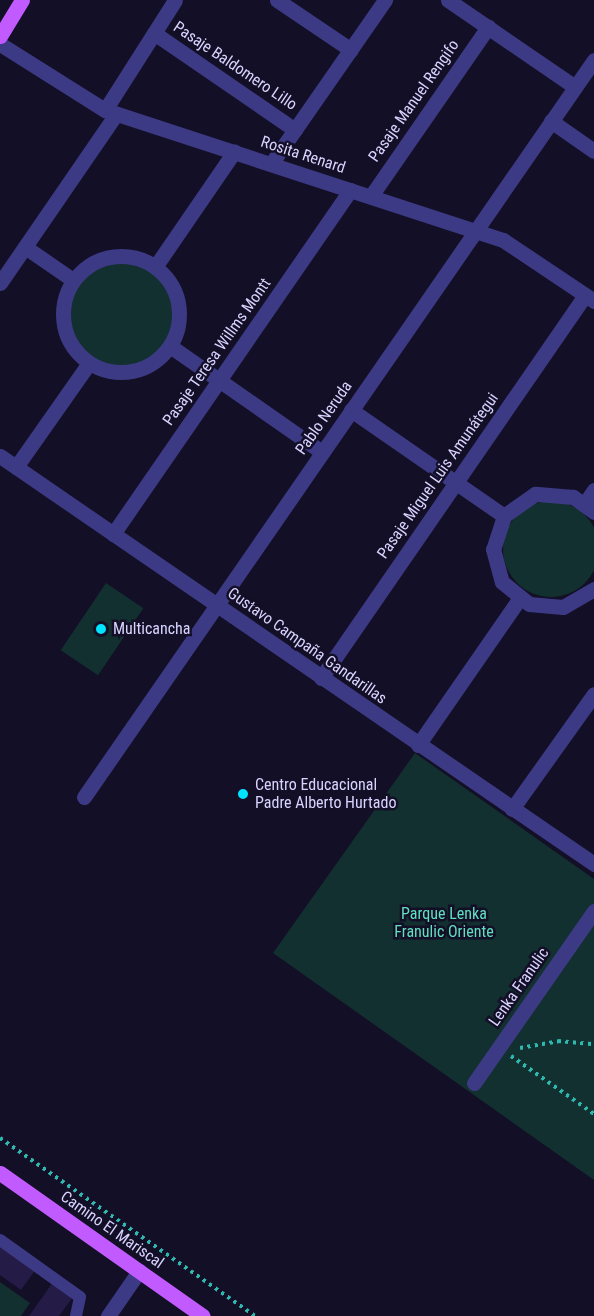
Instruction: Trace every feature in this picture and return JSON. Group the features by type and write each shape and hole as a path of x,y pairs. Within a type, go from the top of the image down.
{"main road":[{"path":"0,36 22,0"},
{"name":"Camino El Mariscal","path":"0,1173 203,1316"}],"street":[{"path":"0,284 110,112 175,0"},
{"path":"277,0 351,50"},
{"path":"271,164 385,0"},
{"path":"448,0 575,87"},
{"name":"Pasaje Manuel Rengifo","path":"370,196 488,27"},
{"name":"Pasaje Baldomero Lillo","path":"154,33 295,130"},
{"name":"Rosita Renard","path":"0,44 110,112 476,230 513,246 590,298"},
{"name":"Pablo Neruda","path":"84,797 594,60"},
{"path":"551,121 594,151"},
{"path":"155,267 234,152"},
{"name":"Pasaje Teresa Willms Montt","path":"113,534 350,189"},
{"path":"25,247 73,280"},
{"path":"130,256 155,267 177,297 178,323 170,346 151,364 132,371 113,372 89,363 65,331 63,305 73,280 104,258 130,256"},
{"name":"Pasaje Miguel Luis Amunátegui","path":"321,678 455,483 590,298"},
{"path":"170,346 322,452"},
{"path":"16,467 89,363"},
{"path":"351,410 504,516"},
{"name":"Gustavo Campaña Gandarillas","path":"0,456 594,864"},
{"path":"594,490 589,507 561,493 541,494 523,499 504,516 494,537 494,560 502,582 519,598 540,607 562,607 594,589"},
{"path":"418,745 519,598"},
{"path":"512,809 594,694"},
{"name":"Lenka Franulic","path":"474,1083 594,911"},
{"path":"108,1316 139,1271"}],"lane":[{"path":"0,1240 80,1297 76,1316"}],"path":[{"path":"499,1048 594,1044"},
{"path":"499,1048 594,1114"},
{"path":"0,1138 255,1316"}],"green space":[{"path":"122,262 142,266 159,277 170,294 174,314 170,334 159,351 142,362 122,366 102,362 85,351 74,334 70,314 74,294 85,277 102,266"},
{"path":"551,501 569,505 585,515 595,531 599,549 595,567 585,583 569,593 551,597 533,593 517,583 507,567 503,549 507,531 517,515 533,505"},
{"name":"Multicancha","path":"106,583 143,608 98,675 61,650"},
{"name":"Parque Lenka Franulic Oriente","path":"415,753 594,879 594,1180 273,953"},
{"path":"0,1282 30,1303 21,1316 0,1316"}],"building":[{"path":"0,1243 36,1269 21,1290 0,1275"},
{"path":"53,1282 73,1297 59,1316 29,1316"}],"place":[{"name":"Multicancha","path":"101,629"},
{"name":"Centro Educacional Padre Alberto Hurtado","path":"243,794"}]}
